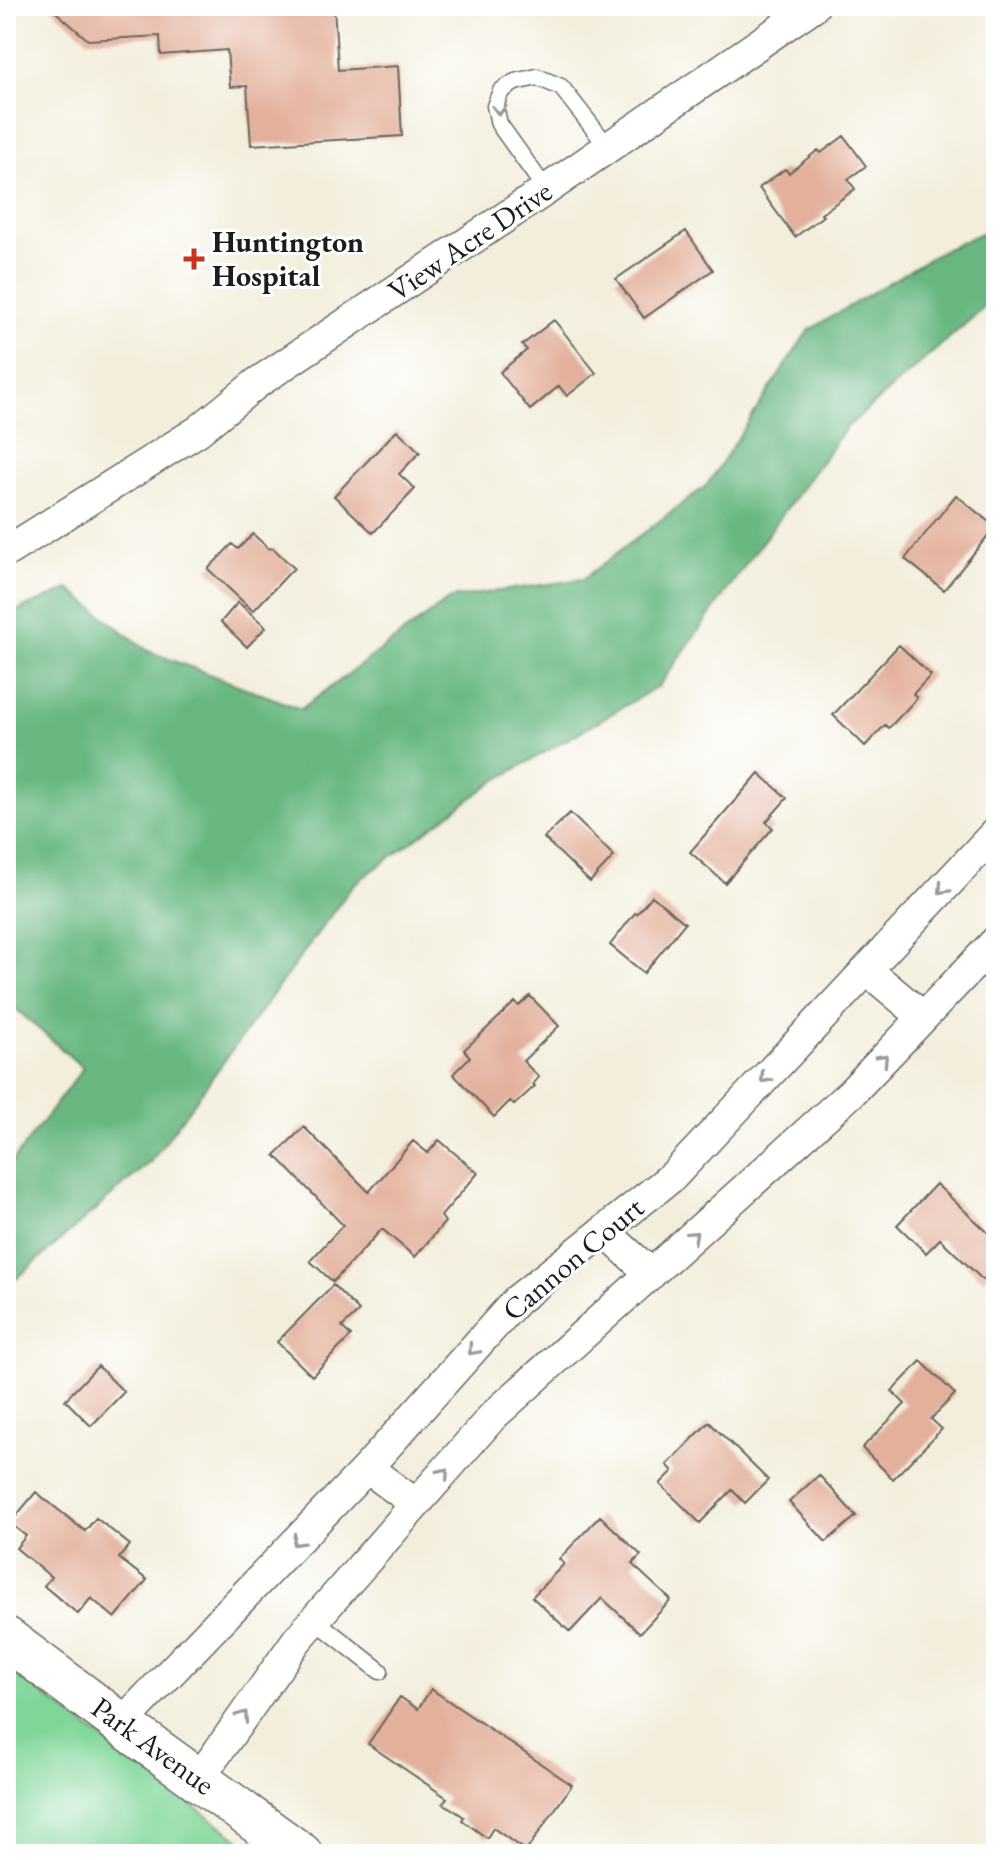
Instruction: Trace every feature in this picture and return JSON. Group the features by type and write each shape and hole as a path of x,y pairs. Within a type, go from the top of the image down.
{"main road":[{"name":"Park Avenue","path":"6,1638 301,1854"}],"street":[{"name":"View Acre Drive","path":"6,552 198,431 257,383 814,6"},
{"name":"Cannon Court","path":"121,1724 367,1468 517,1300 673,1176 996,832"},
{"name":"Cannon Court","path":"198,1780 297,1640 493,1416 851,1093 996,941"},
{"path":"867,970 923,1017"},
{"path":"604,1231 651,1274"},
{"path":"367,1468 416,1504"}],"lane":[{"path":"546,190 499,124 495,106 501,91 515,82 537,77 561,87 608,147"},
{"path":"315,1620 380,1671"}],"green space":[{"path":"996,226 996,297 846,428 659,686 492,783 353,885 151,1161 6,1288 6,1170 83,1068 6,1000 6,615 69,589 148,651 301,709 451,598 583,579 707,485 808,331 940,252"},
{"path":"6,1667 259,1854 6,1854"}],"building":[{"path":"49,6 334,6 338,70 398,66 402,136 251,145 247,86 230,87 227,50 161,55 160,36 88,40"},
{"path":"844,136 866,166 848,179 855,189 795,237 759,188 785,169 789,173 818,150 821,153"},
{"path":"686,231 713,270 644,318 616,279"},
{"path":"554,320 596,373 567,396 559,386 530,410 500,372 527,350 522,345"},
{"path":"397,430 420,452 399,474 415,489 373,533 334,496"},
{"path":"956,495 995,527 944,590 905,559"},
{"path":"253,534 294,568 253,611 208,569 232,544 238,549"},
{"path":"238,602 266,627 247,647 221,622"},
{"path":"899,645 931,675 913,694 917,698 889,728 885,725 865,746 833,715"},
{"path":"759,773 787,798 766,822 773,828 725,883 690,852"},
{"path":"570,813 614,856 590,882 544,838"},
{"path":"652,896 685,923 644,973 610,945"},
{"path":"530,996 559,1026 523,1061 539,1077 533,1084 535,1086 514,1105 510,1101 494,1117 453,1074 470,1057 464,1050 515,1002 519,1006"},
{"path":"304,1127 369,1192 413,1141 428,1153 439,1140 478,1173 441,1216 445,1222 415,1257 382,1229 333,1282 310,1261 343,1225 275,1155"},
{"path":"936,1184 996,1240 996,1266 983,1280 940,1239 926,1253 897,1225"},
{"path":"333,1285 359,1311 342,1327 351,1336 312,1376 277,1342"},
{"path":"921,1361 955,1394 931,1419 942,1429 893,1479 862,1448 905,1404 892,1391"},
{"path":"98,1366 124,1392 91,1426 65,1400"},
{"path":"709,1422 768,1480 745,1503 732,1490 700,1523 660,1484 673,1471 667,1465"},
{"path":"819,1475 856,1516 826,1542 789,1502"},
{"path":"36,1492 85,1531 96,1518 130,1545 119,1558 147,1580 115,1618 91,1598 78,1614 44,1586 51,1577 16,1548 26,1536 10,1523"},
{"path":"600,1516 641,1555 632,1564 671,1600 640,1633 602,1598 570,1632 532,1597 564,1564 559,1559"},
{"path":"431,1689 572,1785 526,1851 493,1828 487,1838 443,1803 447,1798 368,1744 400,1697 418,1709"}],"place":[{"name":"Huntington Hospital","path":"194,259"}]}
